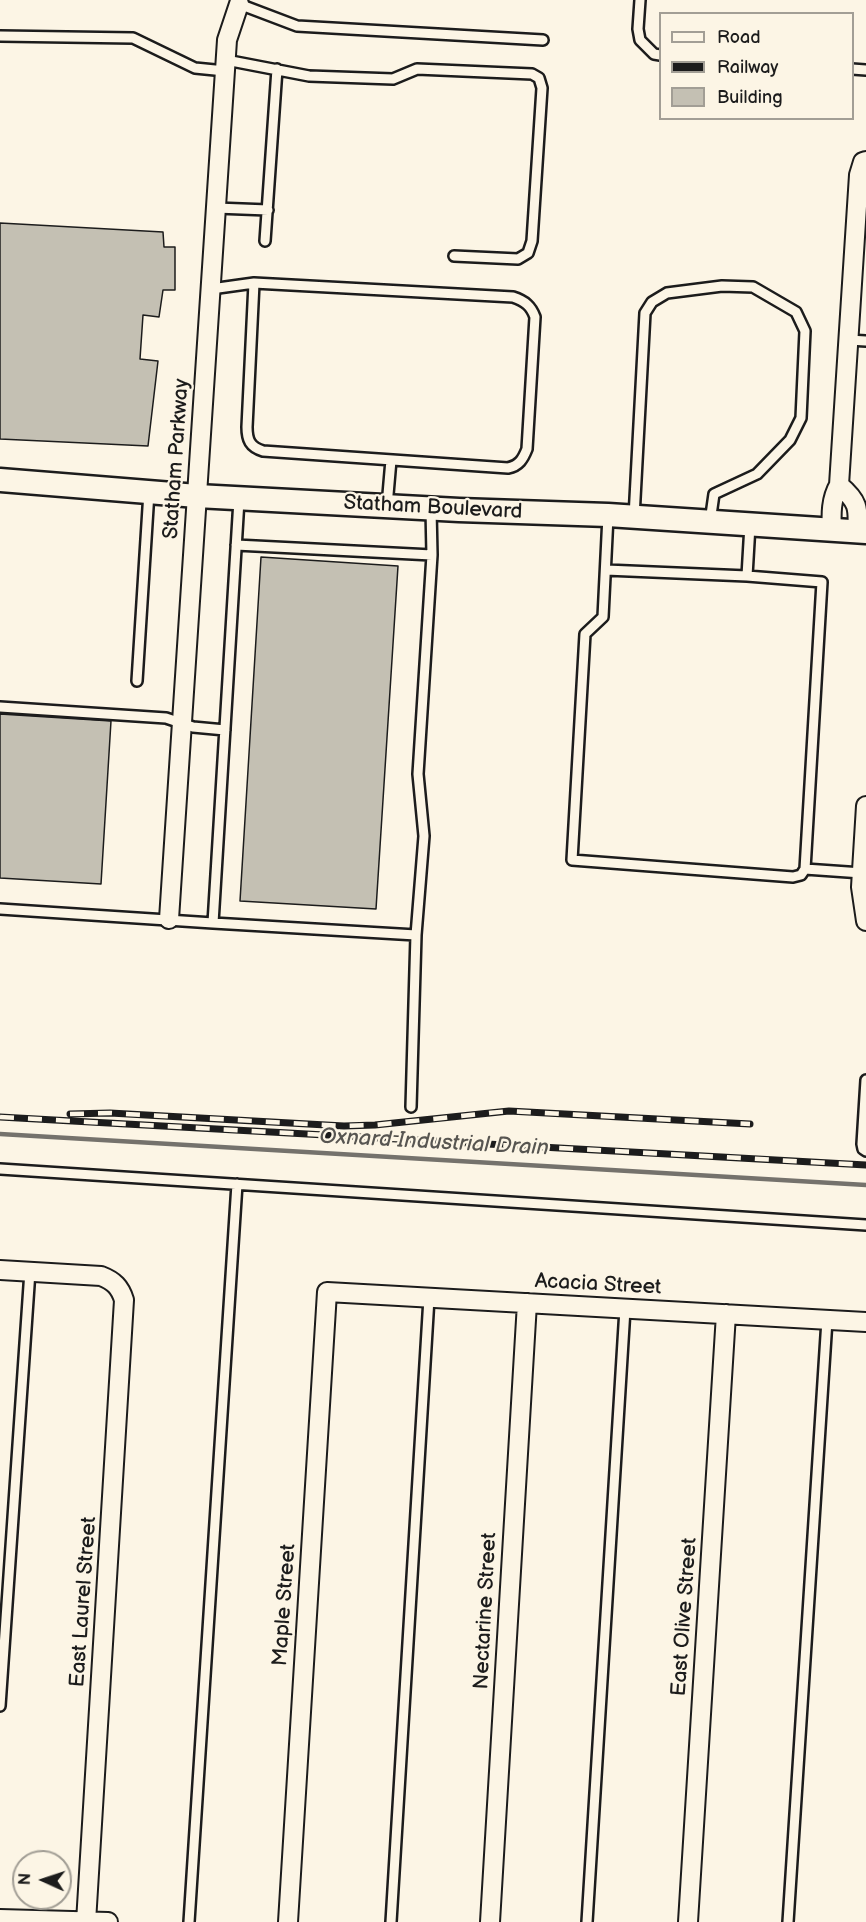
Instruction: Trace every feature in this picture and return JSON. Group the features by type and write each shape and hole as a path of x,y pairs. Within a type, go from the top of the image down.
{"street":[{"name":"Statham Parkway","path":"169,919 225,65 227,40 238,2"},
{"path":"832,530 833,499 839,485 857,340 859,175 863,162 866,161"},
{"name":"Statham Boulevard","path":"0,480 197,496 608,515 862,532"},
{"path":"839,485 856,503 862,532"},
{"path":"866,806 861,898 866,921"},
{"path":"0,1270 30,1271"},
{"name":"East Laurel Street","path":"30,1271 101,1276 118,1286 124,1300 86,1921"},
{"name":"Acacia Street","path":"327,1292 866,1322"},
{"name":"Maple Street","path":"288,1922 327,1292"},
{"name":"Nectarine Street","path":"490,1922 526,1303"},
{"name":"East Olive Street","path":"688,1922 726,1314"},
{"path":"0,1919 108,1922"}],"lane":[{"path":"640,0 638,28 640,40 654,54 659,55"},
{"path":"238,2 297,26 543,40"},
{"path":"0,36 133,38 195,68 225,65 277,69 319,76 393,78 417,69 532,74 539,78 542,88 532,241 528,254 518,259 454,256"},
{"path":"266,241 277,69"},
{"path":"216,208 268,210"},
{"path":"211,289 254,283 513,297 522,300 531,307 535,317 527,449 519,463 508,468 263,452 250,445 247,427 254,283"},
{"path":"634,517 645,313 652,302 667,293 722,286 753,287 796,312 805,331 801,418 790,440 757,474 714,494 710,522"},
{"path":"387,506 391,460"},
{"path":"137,681 149,492"},
{"path":"213,923 239,497"},
{"path":"411,1107 416,935 424,836 418,774 432,555 431,508"},
{"path":"606,570 747,576 822,582 805,869 801,875 793,877 572,860 585,634 603,617 608,515"},
{"path":"747,576 750,524"},
{"path":"236,545 432,555"},
{"path":"0,707 166,718 193,727 225,730"},
{"path":"805,869 862,873"},
{"path":"0,909 416,935"},
{"path":"866,1080 862,1144 866,1151"},
{"path":"0,1169 866,1225"},
{"path":"189,1922 237,1184"},
{"path":"0,1706 30,1271"},
{"path":"390,1922 429,1298"},
{"path":"587,1922 625,1309"},
{"path":"788,1922 827,1320"}],"building":[{"path":"0,223 163,232 164,247 175,247 175,290 163,290 159,317 143,315 140,359 158,361 148,446 0,439"},
{"path":"261,557 398,566 376,909 240,901"},
{"path":"0,714 111,721 101,884 0,878"}],"waterway":[{"name":"Oxnard Industrial Drain","path":"0,1134 866,1185"}],"railway":[{"path":"70,1114 110,1113 344,1126 375,1125 509,1111 750,1124"},
{"path":"0,1117 866,1165"}]}
